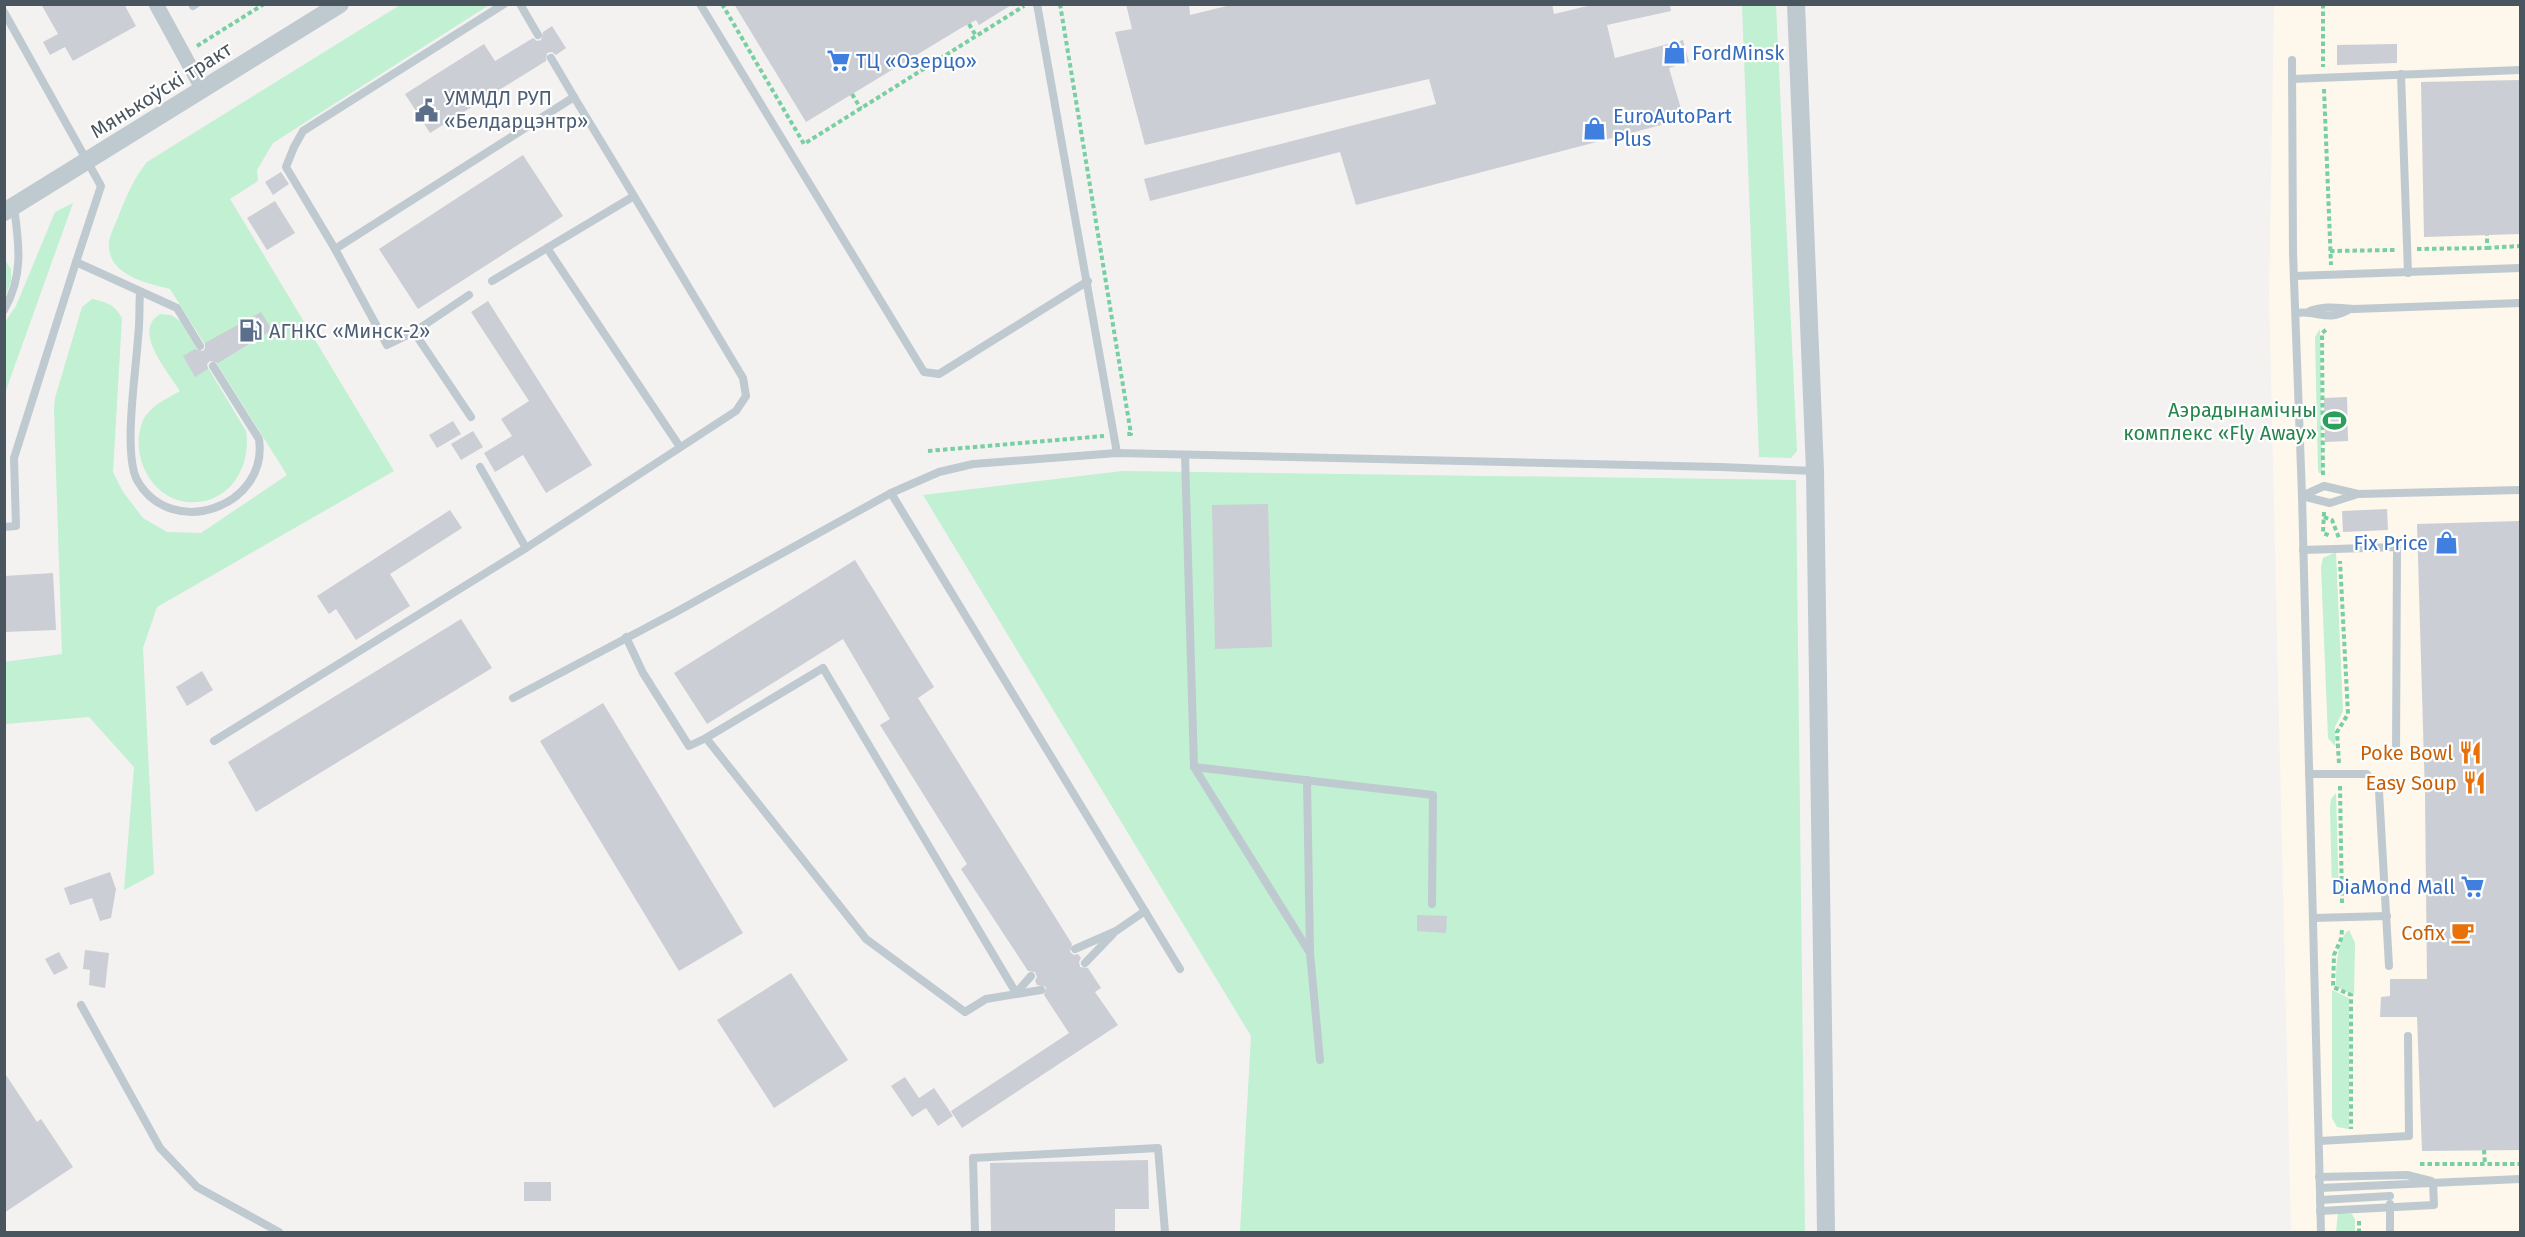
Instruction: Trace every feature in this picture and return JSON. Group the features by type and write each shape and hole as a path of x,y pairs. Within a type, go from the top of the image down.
{"street":[{"path":"156,4 203,90"},
{"path":"1796,4 1815,471 1826,1233"},
{"name":"Мянькоўскі тракт","path":"9,209 89,162 335,6"}],"lane":[{"path":"469,295 414,332 387,345 335,249 286,167 303,131 504,4"},
{"path":"520,4 538,35"},
{"path":"700,4 924,372 939,374 1088,281"},
{"path":"1037,4 1117,453"},
{"path":"4,12 101,186 14,458 16,526 4,527"},
{"path":"214,741 526,548 736,411 746,396 743,378 551,58"},
{"path":"2292,60 2295,276 2321,1233"},
{"path":"2292,79 2520,70"},
{"path":"2401,74 2408,273"},
{"path":"335,249 574,97"},
{"path":"492,282 634,196"},
{"path":"4,310 14,295 21,257 9,209"},
{"path":"547,248 680,447"},
{"path":"76,262 177,308 200,346"},
{"path":"2295,276 2520,268"},
{"path":"140,292 139,334 130,441 137,479 155,500 178,511 194,513 229,501 242,491 259,464 261,452 259,439 213,366"},
{"path":"2296,313 2319,308 2520,303"},
{"path":"414,332 471,417"},
{"path":"513,698 891,493 939,472 973,464 1117,453 1815,471"},
{"path":"1185,455 1194,767 1310,953"},
{"path":"480,467 526,548"},
{"path":"2302,496 2324,486 2358,494 2520,490"},
{"path":"891,493 1180,969"},
{"path":"2302,496 2330,503 2358,494"},
{"path":"2303,550 2397,547 2396,757"},
{"path":"626,638 643,673 689,746 823,668 1016,993"},
{"path":"706,738 866,939 965,1012 986,999 1041,990"},
{"path":"1194,767 1434,795 1432,904"},
{"path":"2309,774 2367,774 2379,791 2389,966"},
{"path":"1306,780 1310,953 1320,1060"},
{"path":"1075,949 1116,931 1145,911"},
{"path":"2313,918 2387,916"},
{"path":"1085,963 1116,931"},
{"path":"1016,993 1031,976"},
{"path":"81,1005 160,1148 197,1187 279,1233"},
{"path":"2319,1141 2409,1136 2408,1036"},
{"path":"975,1233 973,1158 1158,1148 1165,1233"},
{"path":"2319,1177 2407,1175 2436,1183"},
{"path":"2320,1188 2520,1179"},
{"path":"2320,1211 2434,1205 2436,1183"},
{"path":"2390,1186 2390,1233"},
{"path":"2320,1200 2390,1196"}],"path":[{"path":"199,42 264,4"},
{"path":"722,4 804,144 1026,4"},
{"path":"2323,4 2331,276"},
{"path":"969,24 976,36"},
{"path":"852,94 861,109"},
{"path":"2487,248 2520,246"},
{"path":"2324,517 2332,519 2339,539"},
{"path":"2484,1150 2485,1165"}],"shaded area":[{"path":"2274,5 2520,5 2520,1232 2291,1232 2269,296"}],"green space":[{"path":"400,5 489,5 273,143 257,170 258,181 230,199 394,471 157,607 143,648 154,874 124,890 134,767 89,717 5,724 4,662 62,654 54,410 55,398 82,307 92,299 102,301 113,307 122,318 113,472 123,492 143,518 167,532 201,533 287,475 170,289 150,284 121,270 114,263 110,254 109,243 129,192 147,162"},
{"path":"1742,5 1776,5 1797,451 1791,458 1759,457"},
{"path":"73,203 5,393 5,322 16,306 55,212"},
{"path":"5,260 11,269 11,281 5,298"},
{"path":"160,314 171,315 180,321 246,431 247,445 241,471 225,491 202,502 174,499 163,492 146,473 141,461 139,435 145,417 158,404 180,391 161,362 151,340 149,330 152,321"},
{"path":"2320,329 2322,473 2319,473 2318,469 2315,337"},
{"path":"1122,471 1796,480 1805,1232 1240,1232 1251,1036 923,495"},
{"path":"2336,552 2343,711 2335,727 2335,746 2328,738 2321,567 2323,558"},
{"path":"2336,793 2339,896 2335,895 2332,890 2330,808 2331,799"},
{"path":"2349,930 2355,943 2354,996 2336,986 2339,948"},
{"path":"2332,990 2349,998 2349,1129 2337,1127 2332,1118"},
{"path":"2338,1213 2352,1214 2355,1219 2355,1232 2336,1232"}],"building":[{"path":"41,4 124,4 136,26 73,61 65,47 50,55 43,42 58,34"},
{"name":"ТЦ «Озерцо»","path":"734,4 1013,4 979,25 976,20 961,28 806,122"},
{"path":"1126,4 1189,4 1190,15 1235,4 1552,4 1554,14 1596,4 1670,4 1671,11 1607,25 1615,58 1683,40 1689,62 1669,68 1684,119 1356,205 1340,152 1150,201 1144,179 1436,104 1429,79 1145,145 1115,32 1132,29"},
{"path":"552,26 566,48 556,55 552,52 547,53 546,61 430,133 405,94 484,44 495,61 533,38 537,41 541,40 543,32"},
{"path":"2397,44 2397,63 2337,65 2337,45"},
{"path":"2520,80 2520,234 2424,237 2421,82"},
{"path":"523,155 563,216 418,309 379,249"},
{"path":"281,172 289,184 273,195 265,182"},
{"path":"275,201 295,233 267,250 247,218"},
{"path":"488,301 592,465 546,493 523,455 495,472 484,453 512,436 501,419 529,401 471,312"},
{"path":"261,312 272,330 218,363 210,361 207,364 208,369 195,377 183,356 195,349 203,351 205,343"},
{"path":"2347,397 2348,441 2325,442 2324,398"},
{"path":"453,421 461,434 437,448 429,435"},
{"path":"473,431 483,447 461,460 451,444"},
{"path":"1268,504 1272,647 1215,649 1212,505"},
{"path":"2387,509 2388,530 2343,532 2342,511"},
{"path":"450,510 462,528 390,574 410,606 356,640 336,609 329,614 317,596"},
{"name":"DiaMond Mall","path":"2520,521 2520,1150 2422,1151 2417,1017 2380,1017 2381,997 2390,996 2390,979 2427,979 2425,795 2417,524"},
{"path":"855,560 934,687 918,698 1072,944 1070,952 1074,955 1078,954 1081,958 1080,967 1088,968 1101,988 1095,992 1118,1025 962,1128 951,1111 1069,1033 1044,995 1046,987 1037,985 1035,972 1028,971 961,869 967,864 880,725 890,719 843,639 707,724 674,673"},
{"path":"53,573 56,630 4,632 4,576"},
{"path":"461,619 492,668 256,812 228,762"},
{"path":"202,671 213,690 187,706 176,687"},
{"path":"603,703 743,933 679,971 540,741"},
{"path":"110,872 116,889 111,918 100,921 92,898 70,905 64,888"},
{"path":"1417,915 1447,916 1446,933 1417,931"},
{"path":"85,950 109,953 105,988 89,985 90,970 83,969"},
{"path":"59,952 68,968 54,975 45,959"},
{"path":"791,973 848,1060 774,1108 717,1020"},
{"path":"4,1072 37,1122 41,1119 73,1167 4,1213"},
{"path":"905,1077 919,1098 934,1088 953,1116 938,1126 926,1108 912,1117 891,1086"},
{"path":"1148,1160 1149,1209 1115,1209 1115,1233 991,1233 990,1163"},
{"path":"524,1182 551,1182 551,1201 524,1201"}],"place":[{"name":"FordMinsk","path":"1674,53"},
{"name":"ТЦ «Озерцо»","path":"838,61"},
{"name":"УММДЛ РУП «Белдарцэнтр»","path":"426,110"},
{"name":"EuroAutoPart Plus","path":"1595,128"},
{"name":"АГНКС «Минск-2»","path":"251,331"},
{"name":"Аэрадынамічны комплекс «Fly Away»","path":"2335,421"},
{"name":"Fix Price","path":"2446,543"},
{"name":"Poke Bowl","path":"2471,753"},
{"name":"Easy Soup","path":"2475,783"},
{"name":"DiaMond Mall","path":"2473,887"},
{"name":"Cofix","path":"2463,933"}]}
